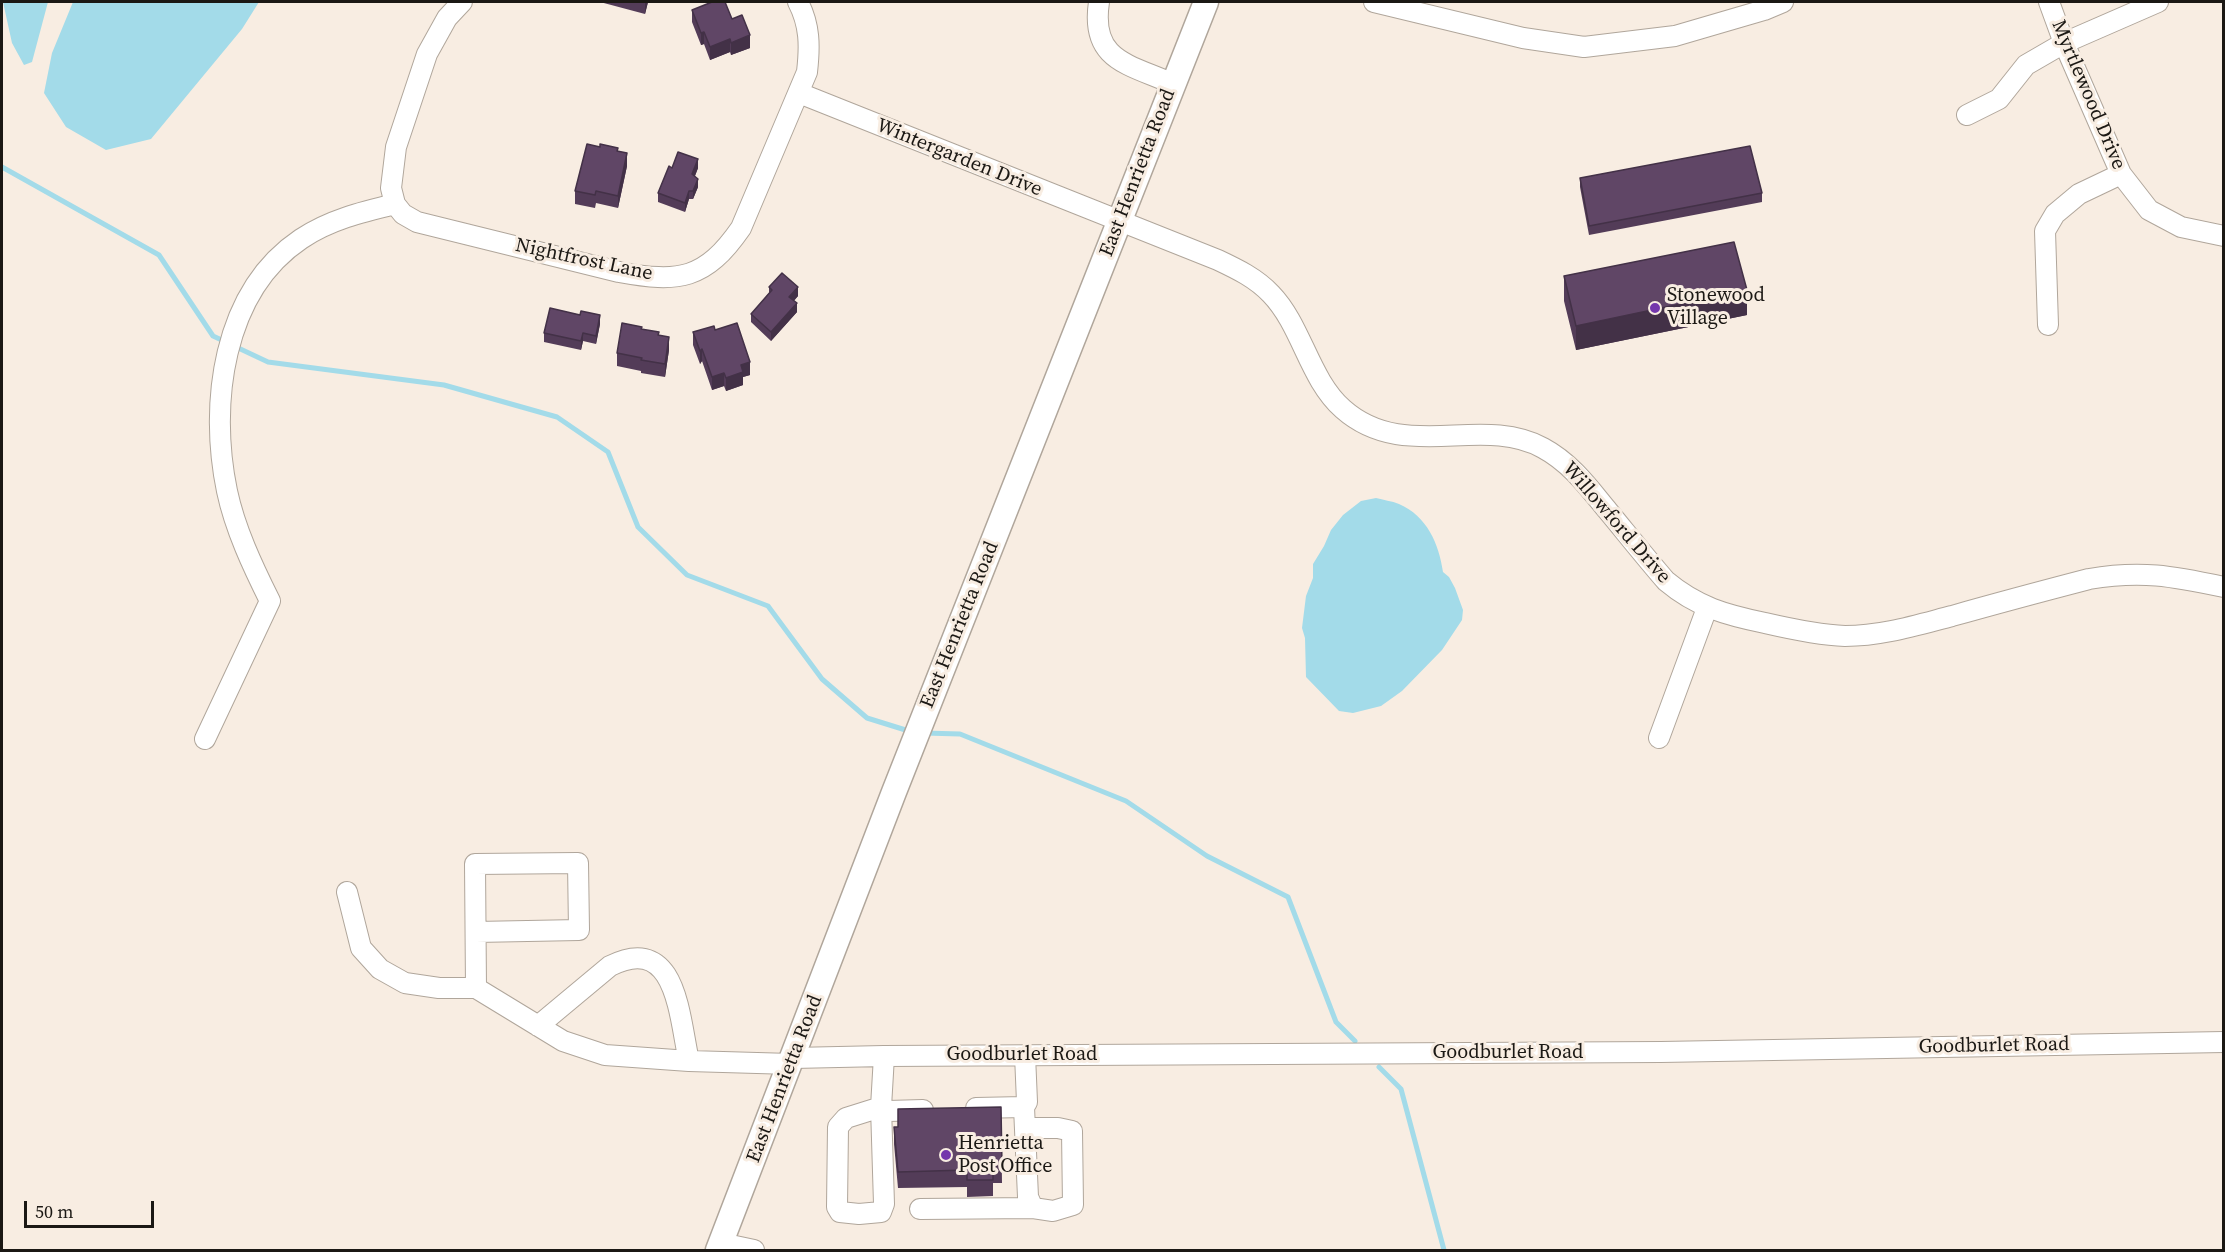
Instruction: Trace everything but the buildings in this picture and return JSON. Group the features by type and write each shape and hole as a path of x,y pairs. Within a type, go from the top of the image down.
{"main road":[{"name":"East Henrietta Road","path":"719,1247 924,715 1206,2"}],"street":[{"path":"206,739 270,601 245,546 228,493 220,445 220,400 237,320 254,288 275,261 300,239 329,223 395,204 391,188 396,147 420,74 427,54 447,18 462,2"},
{"name":"Nightfrost Lane","path":"395,204 403,214 417,222 619,272 646,277 668,277 690,273 711,263 726,250 741,228 807,72 810,51 809,31 798,2"},
{"path":"1099,2 1097,19 1099,33 1102,44 1111,56 1173,84"},
{"path":"1374,2 1523,38 1584,47 1675,36 1764,10 1783,2"},
{"name":"Myrtlewood Drive","path":"2049,2 2064,43 2121,174 2150,210 2181,227 2223,236"},
{"path":"1967,115 1999,99 2026,65 2064,43 2158,2"},
{"name":"Wintergarden Drive","path":"799,93 1120,222"},
{"path":"2048,325 2045,231 2055,214 2079,194 2121,174"},
{"name":"Willowford Drive","path":"1120,222 1218,260 1250,276 1272,294 1283,309 1330,394 1343,409 1363,423 1391,434 1414,437 1502,436 1542,447 1562,460 1580,477 1666,581 1681,594 1707,608 1781,627 1822,635 1847,636 1896,630 2089,579 2118,574 2148,574 2223,587"},
{"path":"1659,738 1707,608"},
{"path":"347,892 361,948 380,969 405,983 476,988 475,864 578,863 579,930 476,932"},
{"path":"538,1026 610,966 632,958 644,958 662,968 673,988 689,1061"},
{"name":"Goodburlet Road","path":"476,988 563,1041 605,1055 689,1061 792,1061 885,1056 1661,1052 2223,1042"},
{"path":"1025,1055 1027,1102 1024,1107 1028,1197 1033,1208"},
{"path":"885,1056 881,1107 884,1204 881,1212 859,1214 840,1212 837,1207 838,1127 846,1118 881,1107 888,1111 1024,1107"},
{"path":"920,1209 1033,1208 1053,1211 1073,1204 1072,1131 1058,1128 1025,1128"},
{"path":"719,1247 754,1251"}],"water":[{"path":"3,2 48,2 32,62 24,65 12,43"},
{"path":"73,2 259,2 242,29 151,139 106,150 66,127 44,93 52,53"},
{"path":"1376,498 1409,509 1424,523 1435,541 1443,572 1455,588 1463,610 1462,620 1442,650 1402,691 1381,706 1353,713 1339,711 1306,677 1305,638 1302,628 1306,596 1313,578 1313,564 1331,530 1343,515 1361,501"}],"waterway":[{"path":"2,167 159,255 213,336 226,342"},
{"path":"234,346 268,362 444,385 557,417 608,452 638,527 687,575 768,606 822,679 867,718 912,732"},
{"path":"924,733 960,734 1126,801 1207,856 1288,897 1336,1022 1355,1041"},
{"path":"1379,1067 1401,1089 1444,1250"}],"place":[{"name":"Stonewood Village","path":"1655,308"},
{"name":"Henrietta Post Office","path":"946,1155"}]}
